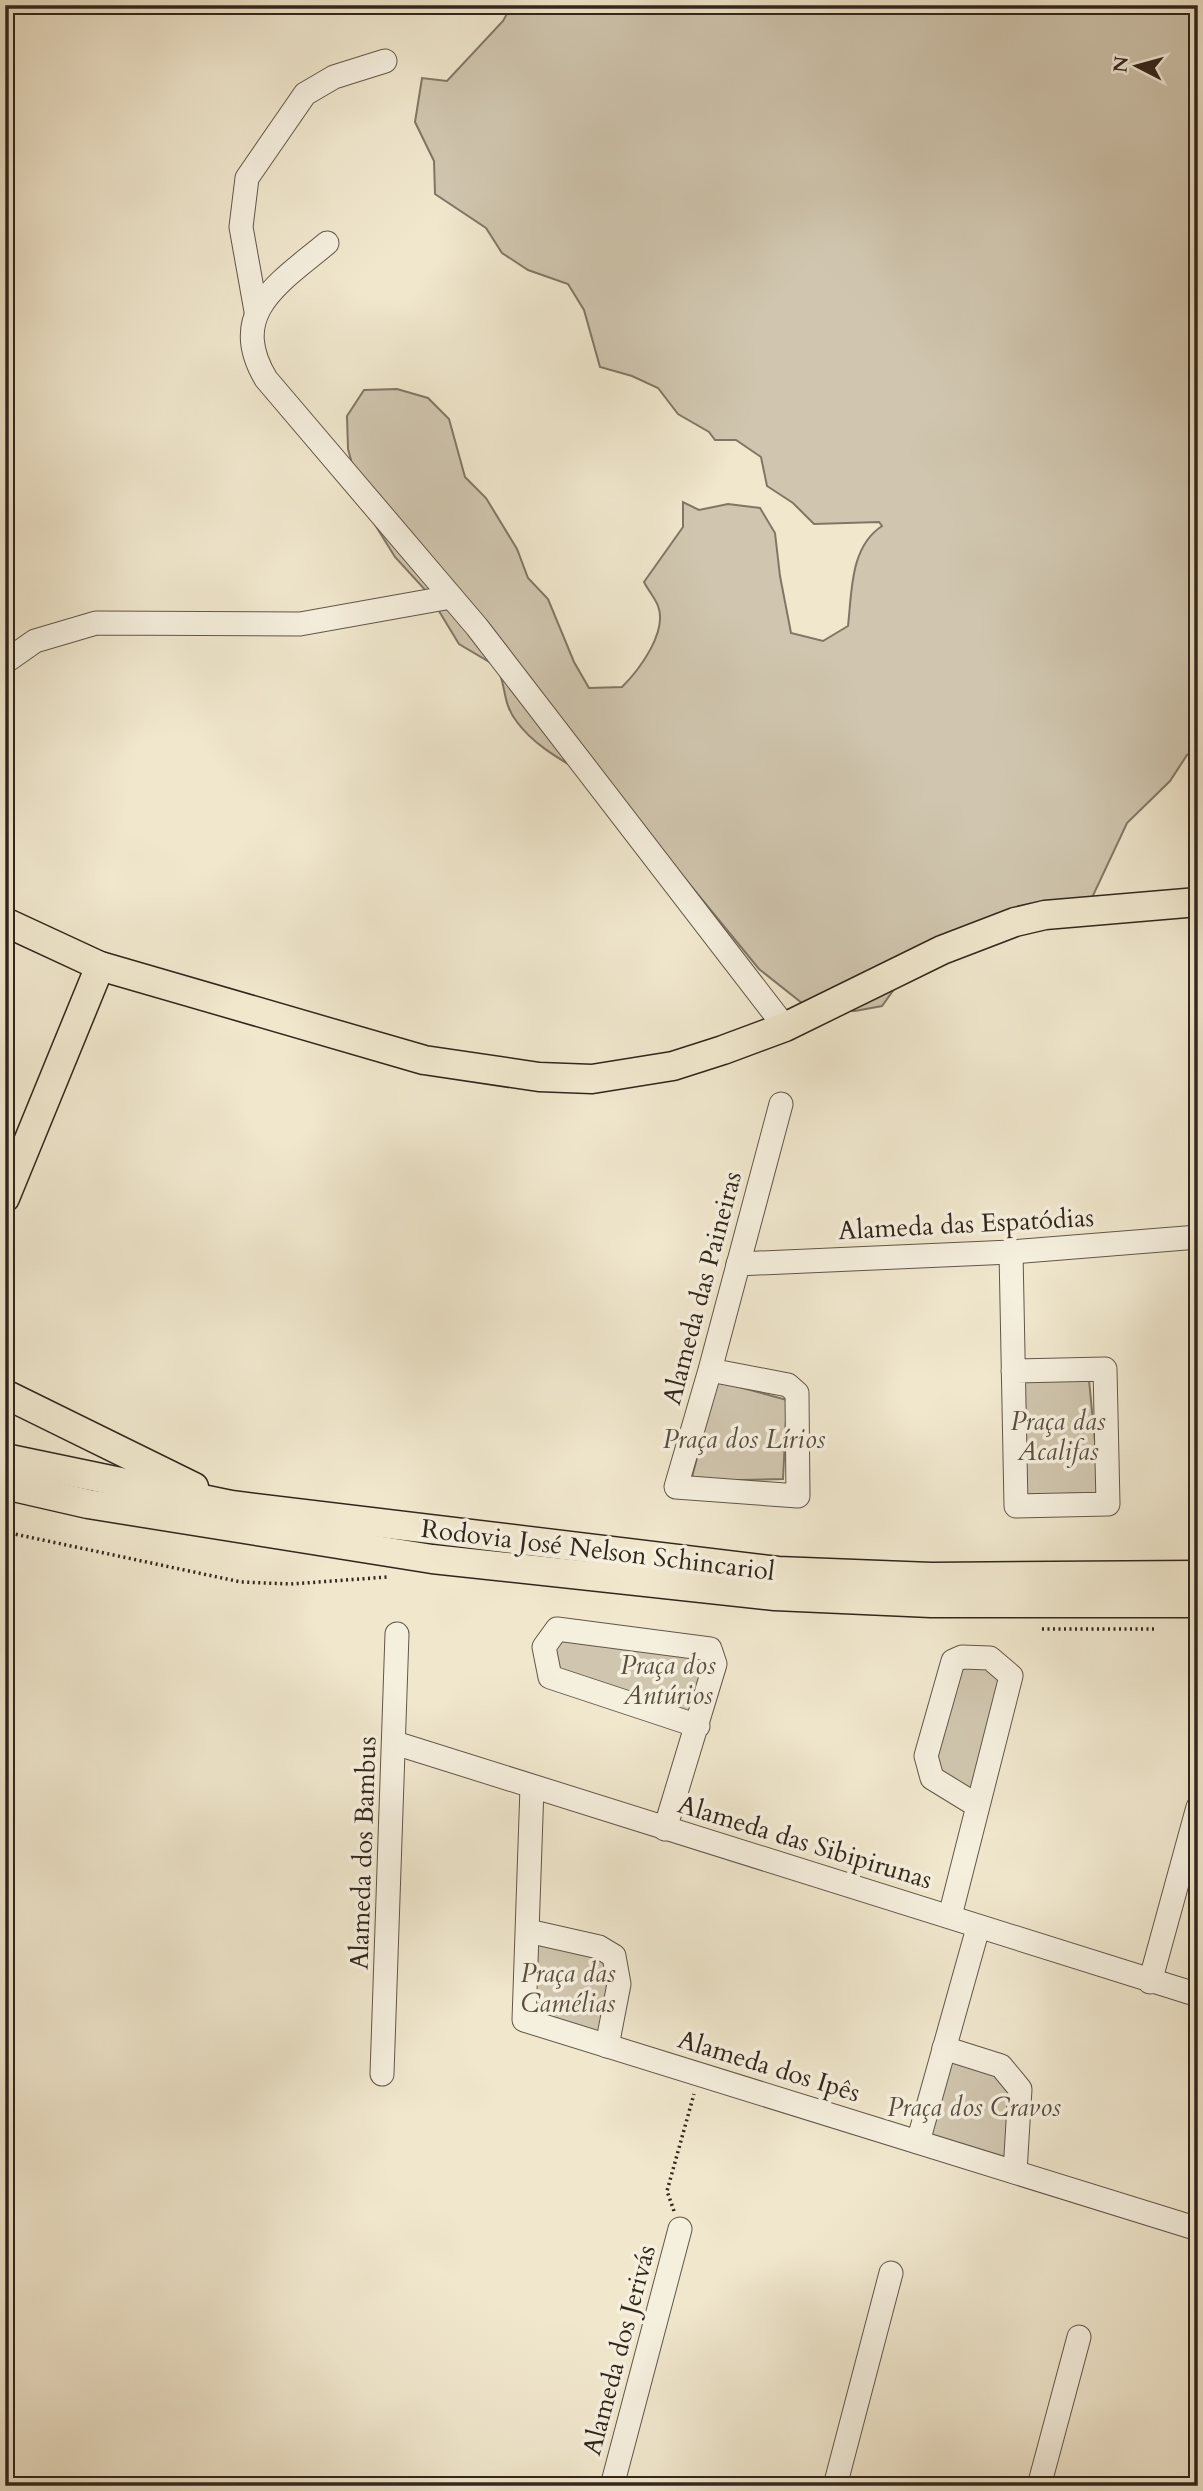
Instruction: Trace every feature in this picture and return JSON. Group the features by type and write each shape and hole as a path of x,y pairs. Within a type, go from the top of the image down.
{"main road":[{"path":"5,922 100,966 424,1060 539,1077 592,1079 673,1066 785,1027 943,950 1015,922 1045,915 1198,902"},
{"path":"5,1198 100,966"},
{"path":"5,1394 231,1505"},
{"name":"Rodovia José Nelson Schincariol","path":"5,1458 231,1505 778,1571 931,1577 1198,1574"},
{"name":"Rodovia José Nelson Schincariol","path":"5,1485 88,1504 432,1559 775,1596 931,1603 1198,1603"}],"street":[{"path":"385,61 334,77 305,94 247,178 241,227 256,311 251,337 256,362 266,379 451,597 785,1027"},
{"path":"256,311 267,294 327,243"},
{"path":"5,662 35,641 96,623 300,624 451,597"},
{"name":"Alameda das Paineiras","path":"710,1370 788,1385 797,1393 798,1496 676,1487 781,1104"},
{"name":"Alameda das Espatódias","path":"738,1264 1011,1252 1198,1237"},
{"path":"1011,1252 1013,1371 1016,1506 1108,1504 1105,1369 1013,1371"},
{"path":"665,1829 698,1726 715,1664 710,1649 557,1629 544,1647 550,1677 698,1726"},
{"name":"Alameda dos Bambus","path":"382,2074 397,1634"},
{"path":"950,1916 976,1805 1011,1676 990,1658 962,1657 953,1661 926,1756 932,1778 976,1805"},
{"name":"Alameda das Sibipirunas","path":"395,1743 1198,1995"},
{"path":"532,1787 528,1931 599,1947 614,1956 619,1984 607,2046"},
{"path":"1150,1982 1197,1814"},
{"path":"918,2142 978,1928"},
{"name":"Alameda dos Ipês","path":"528,1931 524,2020 1198,2229"},
{"path":"944,2048 1001,2066 1020,2089 1015,2172"},
{"name":"Alameda dos Jerivás","path":"612,2486 680,2230"},
{"path":"835,2486 891,2273"},
{"path":"1039,2486 1079,2337"}],"path":[{"path":"680,2230 667,2191 699,2074"}],"green space":[{"path":"512,5 1198,5 1198,748 1187,755 1170,781 1127,823 1090,902 915,960 882,1006 855,1011 826,1010 802,1003 759,969 618,797 552,754 527,734 512,715 496,666 459,644 428,593 395,557 364,507 348,449 347,416 364,390 397,389 428,398 449,419 465,477 486,498 517,549 528,578 548,599 574,662 589,688 622,687 650,650 659,627 660,616 657,603 644,582 683,527 683,502 699,510 728,504 760,508 775,533 791,633 823,641 848,626 858,558 872,535 882,526 879,522 814,524 793,503 767,486 761,457 736,440 715,440 709,432 678,414 658,388 632,376 600,367 584,310 568,284 528,270 502,253 486,228 435,194 434,161 415,122 422,78 447,81 503,21"},
{"name":"Praça das Acalifas","path":"1019,1378 1089,1380 1100,1493 1025,1495"},
{"name":"Praça dos Lírios","path":"717,1381 787,1400 783,1479 691,1481"},
{"name":"Praça dos Antúrios","path":"560,1637 698,1654 703,1675 689,1718 554,1675 551,1650"},
{"path":"964,1661 1006,1676 972,1796 937,1776 930,1756"},
{"name":"Praça das Camélias","path":"531,1944 591,1951 608,1960 614,1982 602,2040 526,2017"},
{"name":"Praça dos Cravos","path":"945,2050 999,2067 1018,2090 1013,2169 921,2141"}]}
